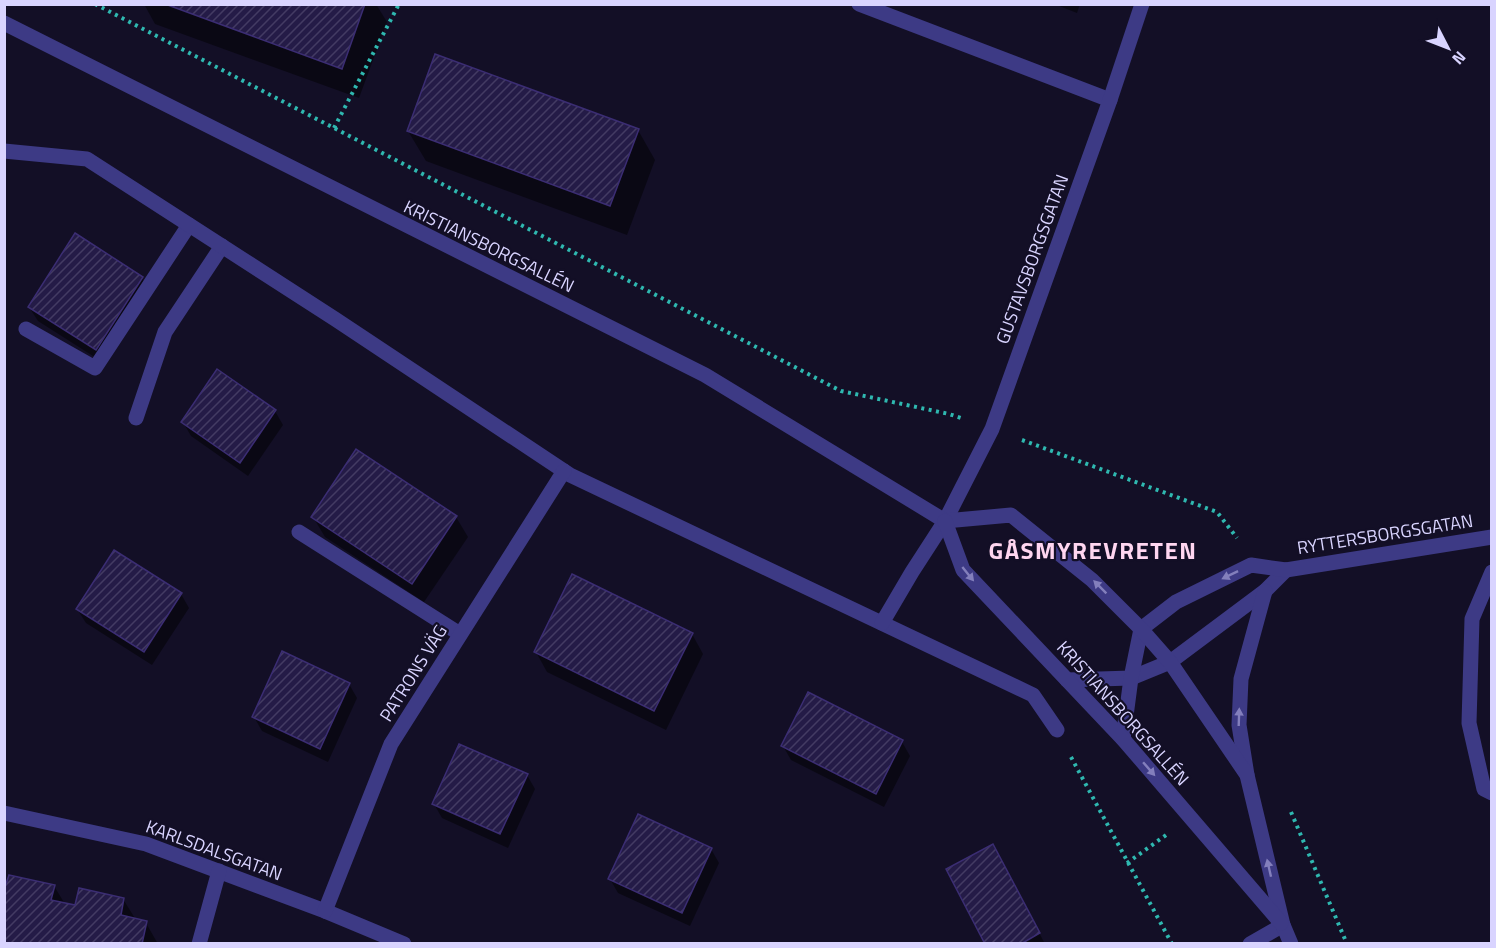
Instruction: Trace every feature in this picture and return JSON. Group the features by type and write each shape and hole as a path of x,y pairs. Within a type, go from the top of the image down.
{"street":[{"path":"859,4 1110,100"},
{"name":"GUSTAVSBORGSGATAN","path":"945,521 992,429 1142,4"},
{"name":"KRISTIANSBORGSALLÉN","path":"4,24 705,375 945,521 1011,515 1092,580 1141,628 1170,662 1247,775 1283,925 1291,944"},
{"path":"4,151 87,159 335,319 564,471 1033,695 1057,729"},
{"path":"26,329 95,368 189,225"},
{"path":"136,418 165,332 222,246"},
{"name":"PATRONS VÄG","path":"325,911 391,744 564,471"},
{"path":"882,623 945,521"},
{"name":"KRISTIANSBORGSALLÉN","path":"945,521 963,570 1123,739 1283,925"},
{"path":"299,532 460,634"},
{"name":"RYTTERSBORGSGATAN","path":"1251,565 1286,570 1491,537"},
{"path":"1123,739 1131,678 1141,628 1176,602 1251,565"},
{"name":"RYTTERSBORGSGATAN","path":"1067,680 1131,678 1170,662 1265,591 1286,570"},
{"path":"1491,572 1472,619 1469,723 1485,789 1491,793"},
{"name":"RYTTERSBORGSGATAN","path":"1247,775 1239,725 1241,679 1265,591"},
{"name":"KARLSDALSGATAN","path":"4,813 146,844 325,911 404,944"},
{"path":"199,944 219,872"},
{"path":"1250,944 1283,925"}],"path":[{"path":"95,4 841,391 950,414 1217,512 1239,542 1251,565"},
{"path":"334,128 399,4"},
{"path":"1057,729 1172,944"},
{"path":"1287,804 1347,944"}],"building":[{"path":"165,4 365,4 342,69"},
{"path":"435,54 639,129 610,206 407,131"},
{"path":"75,233 143,277 96,350 28,307"},
{"path":"217,369 276,410 240,463 181,422"},
{"path":"356,449 457,516 412,584 311,517"},
{"path":"114,550 182,593 144,652 76,609"},
{"path":"572,574 693,633 654,711 534,652"},
{"path":"282,651 350,683 320,749 252,717"},
{"path":"808,692 903,740 876,794 781,746"},
{"path":"459,744 528,774 500,834 432,804"},
{"path":"638,814 712,848 682,913 608,879"},
{"path":"993,844 1040,933 1021,944 985,944 946,869"},
{"path":"9,875 55,885 51,900 75,905 79,888 124,898 121,915 147,921 142,944 4,944 4,890"}],"district":[{"name":"GÅSMYREVRETEN","path":"1093,550"}]}
